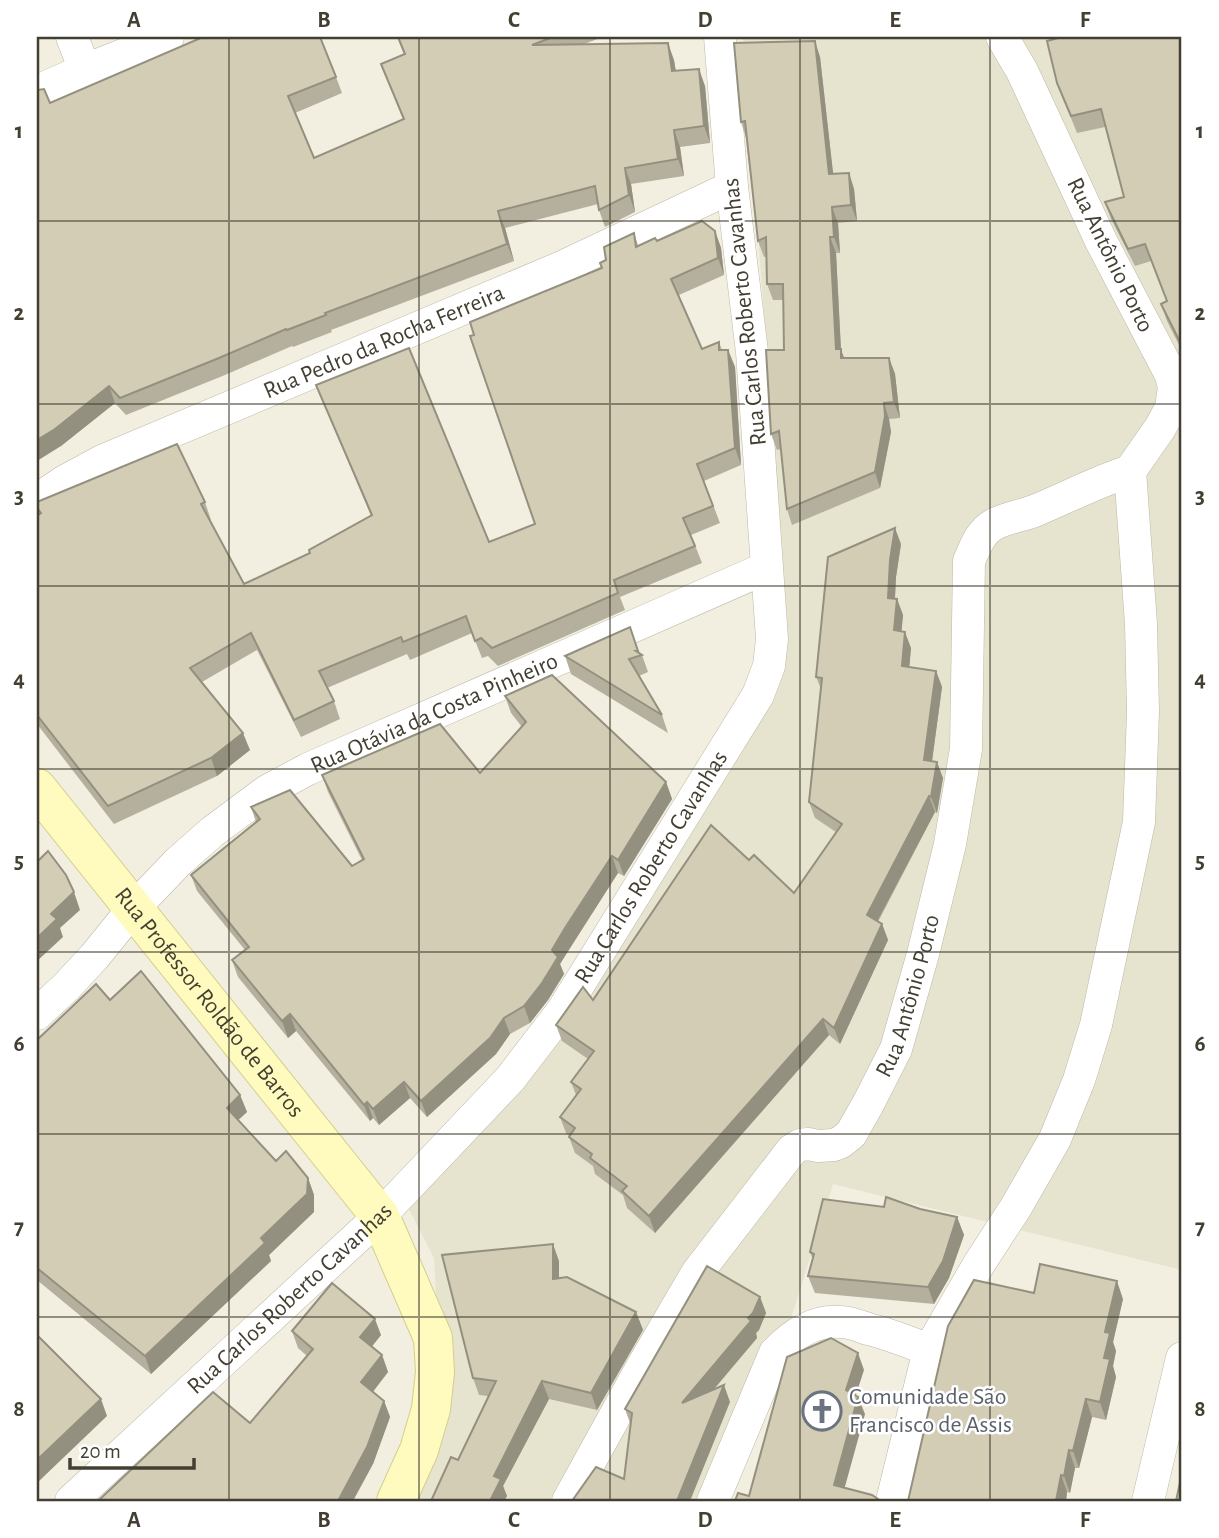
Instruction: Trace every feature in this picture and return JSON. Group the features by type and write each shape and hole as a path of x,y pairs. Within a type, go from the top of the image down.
{"street":[{"path":"72,37 85,69"},
{"path":"37,91 168,37"},
{"name":"Rua Carlos Roberto Cavanhas","path":"71,1501 380,1216 510,1079 562,1010 758,695 769,666 772,639 752,352 732,187 720,37"},
{"name":"Rua Antônio Porto","path":"568,1501 697,1273 792,1150 808,1144 834,1145 851,1134 896,1049 950,844 966,748 970,561 978,542 993,524 1033,512 1102,480 1130,471 1171,408 1174,387 1171,375 1101,241 1022,71 1002,37"},
{"name":"Rua Pedro da Rocha Ferreira","path":"37,500 102,461 562,267 732,187"},
{"path":"892,1501 929,1350 1055,1139 1079,1080 1096,1025 1139,822 1143,712 1130,471"},
{"name":"Rua Otávia da Costa Pinheiro","path":"37,1014 66,987 133,909 178,862 212,832 267,791 307,769 766,568"},
{"name":"Rua Professor Roldão de Barros","path":"37,788 380,1216 433,1338 435,1372 431,1409 419,1450 396,1501"},
{"path":"713,1501 775,1353 789,1338 820,1323 841,1321 895,1336 929,1350"},
{"path":"1148,1501 1181,1365"}],"shaded area":[{"path":"743,37 1182,37 1182,1270 833,1184 795,1306 725,1501 391,1501 441,1393 434,1258 396,1184 531,1042 788,633"}],"building":[{"path":"203,37 320,37 336,77 288,96 314,158 404,119 381,64 405,54 398,37 553,37 532,45 668,43 672,71 699,69 704,126 674,130 678,159 625,168 629,195 599,210 595,186 498,211 507,244 325,313 326,315 120,398 109,386 37,440 37,90 44,89 50,103"},
{"path":"1062,37 1182,37 1181,344 1161,304 1167,301 1145,244 1128,249 1105,202 1124,197 1101,109 1071,116 1057,83 1047,41"},
{"path":"815,41 829,174 849,173 851,205 832,207 834,237 830,237 836,349 841,349 841,358 889,358 894,402 884,403 885,416 875,472 787,509 779,431 771,434 766,350 784,350 783,284 767,284 766,237 758,241 745,121 741,122 734,43"},
{"path":"702,221 715,231 718,258 671,279 702,349 719,342 719,350 728,350 735,448 697,464 713,506 683,518 695,546 614,580 618,593 492,648 481,638 475,641 466,616 403,642 401,637 319,671 334,701 294,720 251,633 190,668 243,733 211,758 108,806 37,715 37,516 41,513 37,502 177,444 205,502 201,504 244,584 310,553 309,550 372,515 316,385 409,348 489,542 535,524 470,336 474,335 470,322 602,268 600,263 606,260 604,247 634,233 636,247 655,238 657,241"},
{"path":"895,528 888,598 897,599 894,630 905,632 902,666 936,671 924,760 937,762 931,797 929,796 867,915 882,924 834,1028 823,1019 649,1216 622,1191 627,1186 590,1158 592,1154 569,1137 575,1128 560,1117 581,1089 571,1082 594,1051 556,1025 583,987 593,1000 711,825 749,860 754,855 794,893 842,824 809,802 822,678 816,677 828,557"},
{"path":"630,627 636,651 642,655 629,659 662,715 565,656"},
{"path":"552,675 666,782 618,860 612,856 565,928 552,950 558,957 524,1006 504,1018 490,1038 421,1101 404,1082 373,1109 367,1102 364,1105 290,1014 282,1021 232,960 249,947 191,875 260,819 251,807 290,790 352,866 364,859 322,775 440,724 480,773 526,722 505,696"},
{"path":"48,851 66,875 74,892 51,914 57,919 37,938 37,862"},
{"path":"141,971 240,1095 227,1108 276,1161 286,1151 308,1178 307,1194 261,1238 265,1243 145,1356 37,1268 37,1040 96,984 110,1000"},
{"path":"886,1197 920,1209 957,1217 943,1261 928,1287 808,1276 814,1254 810,1252 823,1199 884,1207"},
{"path":"553,1244 553,1279 567,1277 636,1312 591,1393 542,1381 494,1476 501,1479 490,1501 431,1501 451,1457 458,1460 496,1381 473,1378 442,1255"},
{"path":"1040,1264 1117,1281 1105,1332 1110,1333 1104,1358 1110,1359 1100,1402 1086,1399 1073,1451 1069,1450 1064,1476 1061,1475 1056,1501 908,1501 948,1326 974,1280 1034,1293"},
{"path":"707,1266 760,1297 748,1318 751,1321 682,1403 724,1385 677,1501 572,1501 596,1467 624,1479 632,1413 625,1409"},
{"path":"332,1283 375,1319 360,1337 382,1355 361,1382 384,1401 367,1447 338,1501 98,1501 213,1392 250,1423 313,1349 292,1331"},
{"path":"37,1335 101,1399 37,1460"},
{"path":"831,1338 858,1353 846,1390 858,1397 834,1485 872,1495 881,1501 735,1501 738,1493 749,1496 787,1357"},
{"path":"1182,1473 1182,1501 1176,1501"}],"place":[{"name":"Comunidade São Francisco de Assis","path":"822,1411"}]}
